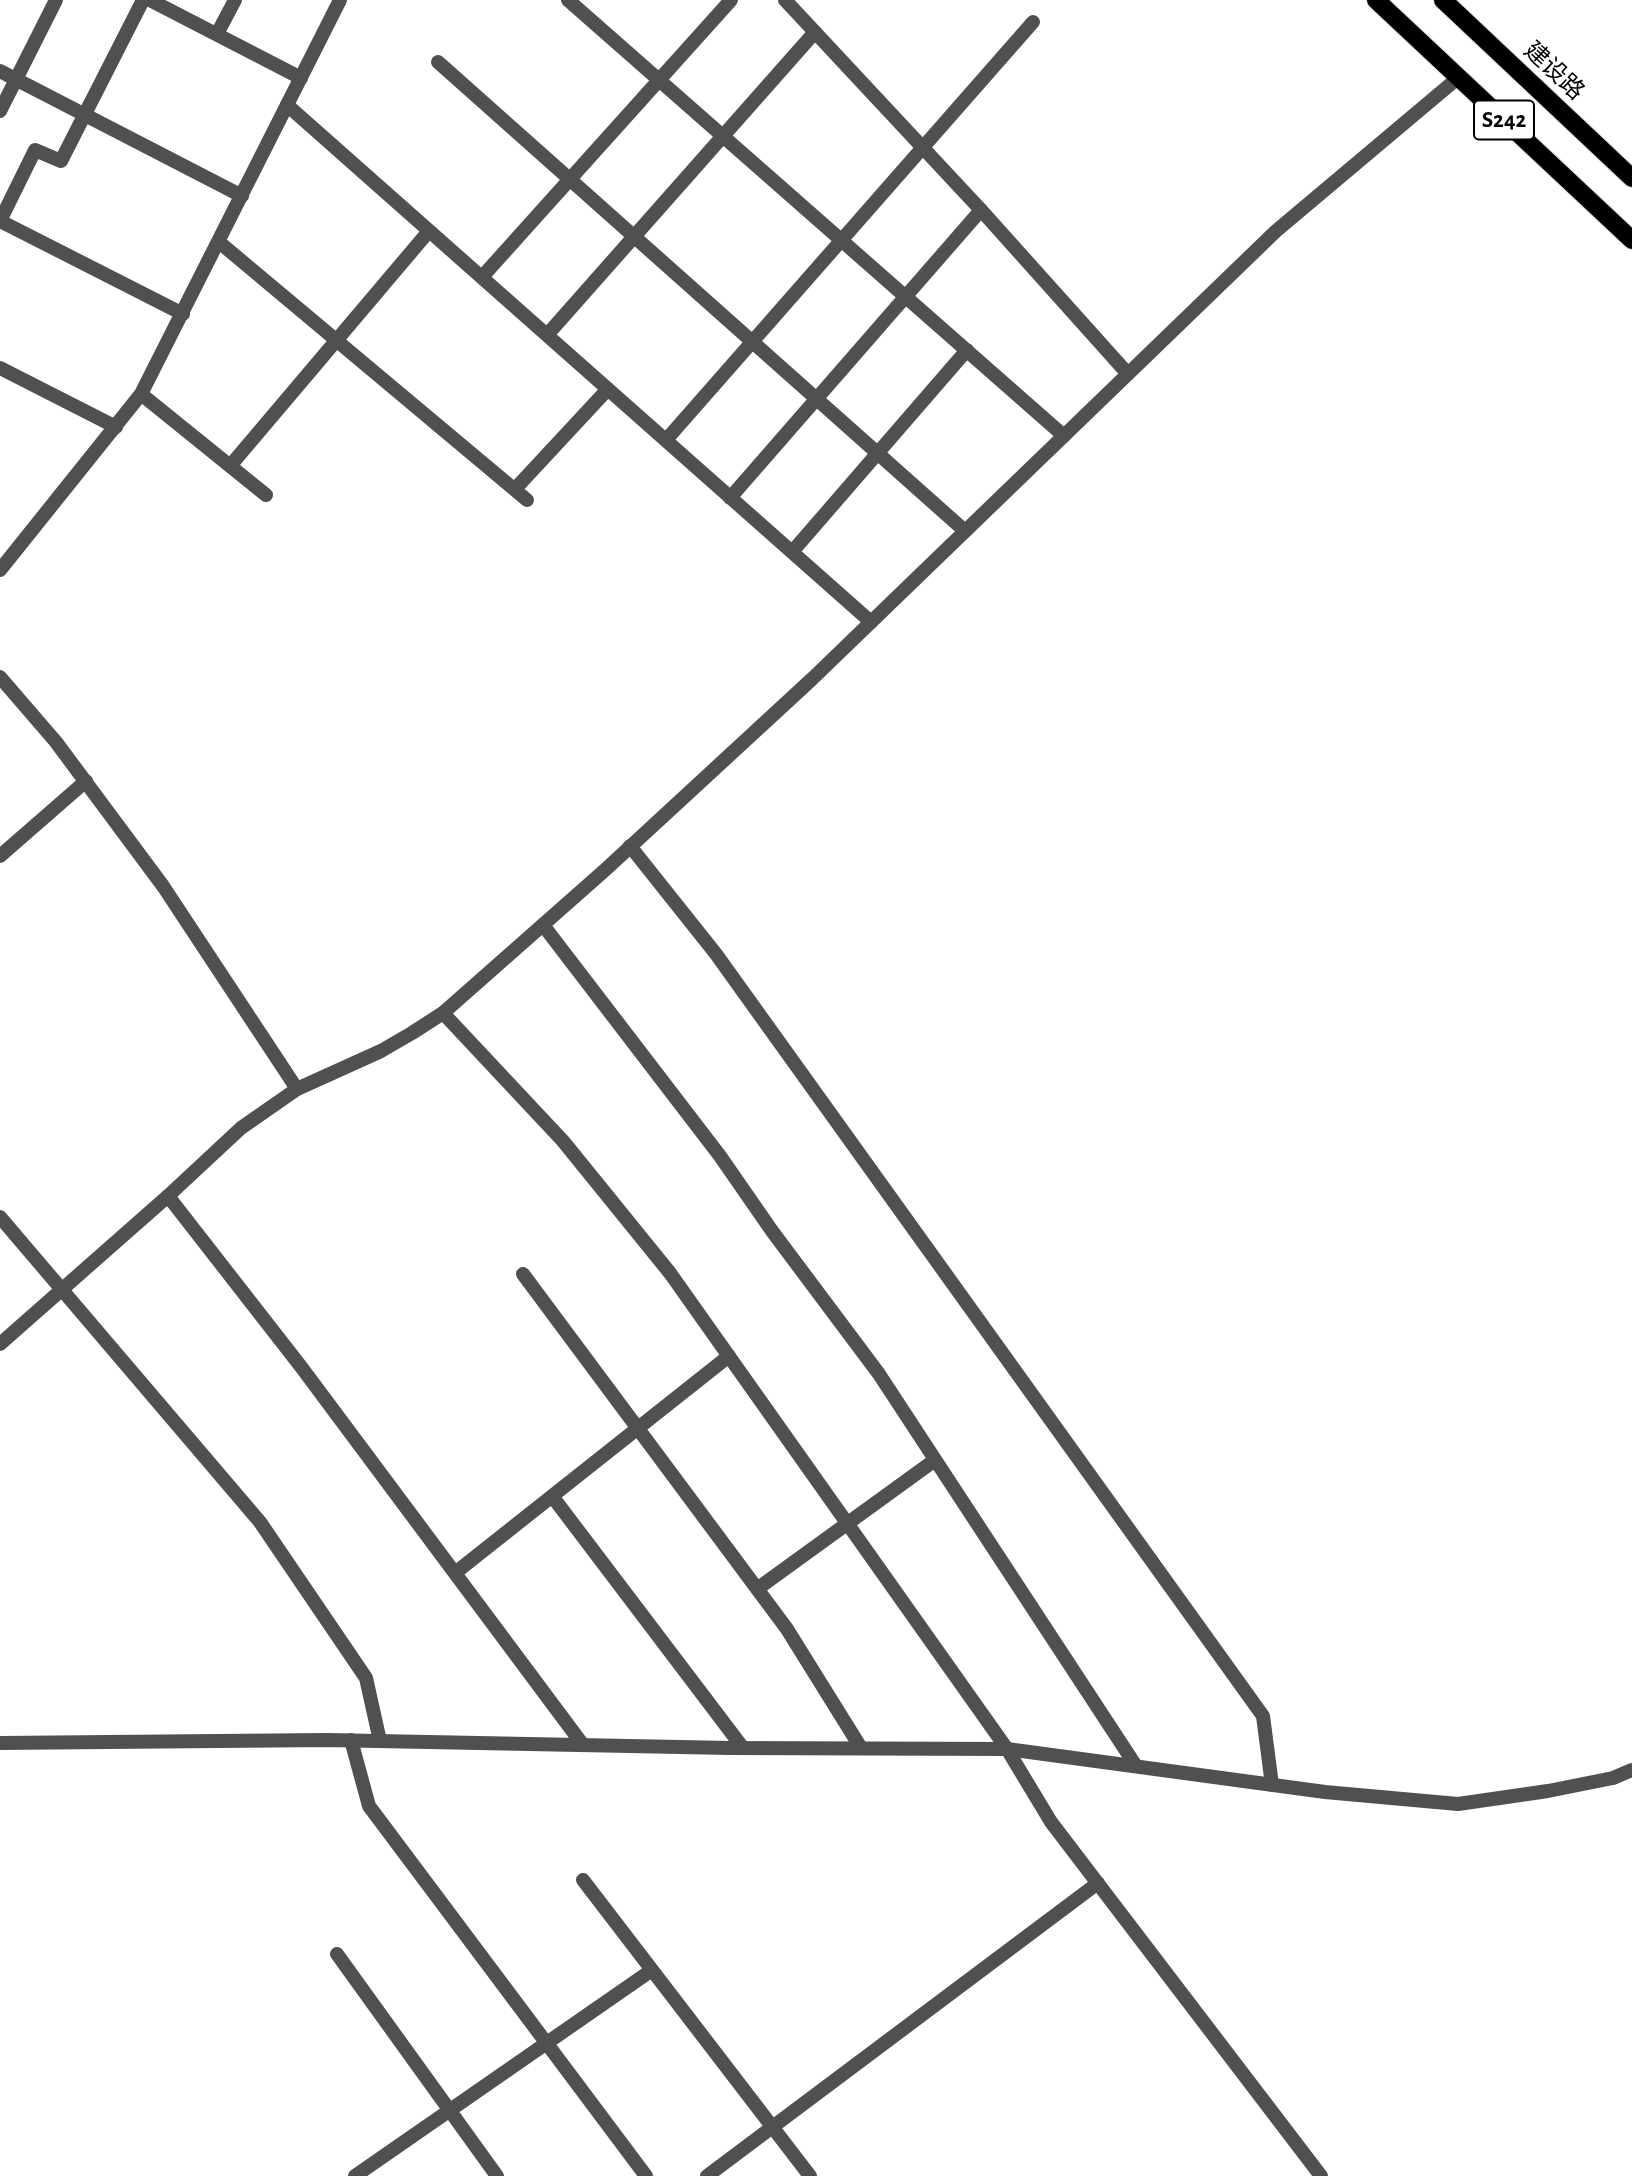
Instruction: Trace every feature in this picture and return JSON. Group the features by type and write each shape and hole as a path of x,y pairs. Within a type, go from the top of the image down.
{"main road":[{"name":"S242","path":"1376,0 1632,240"},
{"name":"建设路","path":"1443,0 1632,178"}],"street":[{"path":"0,111 56,0"},
{"path":"143,0 61,161 35,150 0,221 183,314"},
{"path":"150,0 301,78"},
{"path":"217,34 235,0"},
{"path":"0,570 141,394 340,0"},
{"path":"568,0 1064,436"},
{"path":"482,277 731,0"},
{"path":"785,0 981,210 1128,374"},
{"path":"666,440 1033,22"},
{"path":"547,335 815,32"},
{"path":"439,62 965,531"},
{"path":"0,71 242,196"},
{"path":"0,1344 241,1128 297,1089 381,1051 443,1013 630,846 871,622 1276,231 1459,78"},
{"path":"287,105 871,622"},
{"path":"730,498 981,210"},
{"path":"230,466 429,231"},
{"path":"219,242 527,500"},
{"path":"792,552 967,350"},
{"path":"0,368 116,427"},
{"path":"515,489 608,389"},
{"path":"141,394 266,495"},
{"path":"0,677 56,742 163,886 297,1089"},
{"path":"0,856 86,781"},
{"path":"630,846 732,976 1263,1716 1272,1784"},
{"path":"543,925 720,1156 772,1231 879,1374 1136,1766"},
{"path":"443,1013 563,1141 670,1273 1007,1749 1051,1822 1321,2176"},
{"path":"168,1196 302,1368 583,1745"},
{"path":"0,1217 260,1522 366,1678 380,1741"},
{"path":"523,1274 787,1629 861,1748"},
{"path":"455,1573 729,1356"},
{"path":"757,1589 935,1460"},
{"path":"552,1496 743,1748"},
{"path":"3,1738 1007,1749 1325,1792 1458,1804 1548,1791 1613,1778 1632,1770"},
{"path":"351,1740 369,1806 646,2176"},
{"path":"583,1880 810,2176"},
{"path":"707,2176 1098,1883"},
{"path":"337,1954 497,2176"},
{"path":"355,2176 652,1970"}]}
